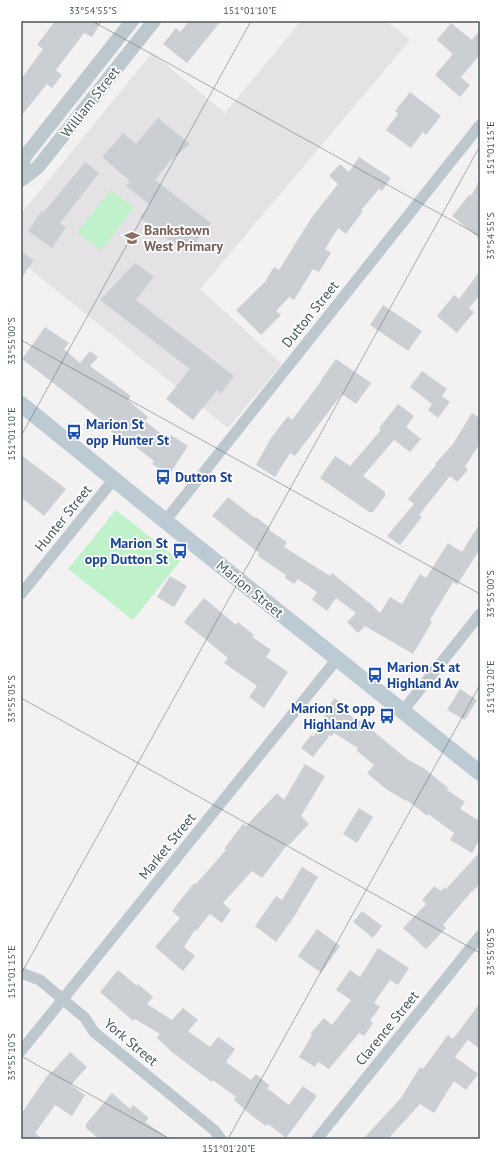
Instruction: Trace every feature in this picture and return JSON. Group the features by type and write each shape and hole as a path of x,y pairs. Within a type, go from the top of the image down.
{"main road":[{"name":"Marion Street","path":"21,404 336,659 480,773"}],"street":[{"name":"William Street","path":"21,166 26,155 132,21"},
{"name":"William Street","path":"21,180 38,167 154,21"},
{"name":"Dutton Street","path":"165,521 480,126"},
{"name":"Hunter Street","path":"21,594 114,479"},
{"path":"402,712 480,614"},
{"name":"Market Street","path":"21,1051 336,659"},
{"name":"Clarence Street","path":"317,1139 480,936"},
{"name":"York Street","path":"21,973 40,980 63,999 85,1018 94,1032 214,1130 220,1139"}],"shaded area":[{"name":"Bankstown West Primary","path":"301,21 387,21 410,40 200,289 282,364 228,428 21,262 21,214 152,53 225,113"}],"green space":[{"path":"111,190 134,208 101,250 77,232"},
{"path":"116,510 180,561 133,620 68,569"}],"building":[{"path":"55,21 102,21 92,37 84,33 56,70 62,75 52,88 47,84 21,116 21,79 43,49 37,45"},
{"path":"189,21 221,21 187,63 163,44 176,28 180,32"},
{"path":"451,23 472,40 480,30 480,55 461,77 470,85 460,97 435,75 453,54 437,40"},
{"path":"410,92 441,116 426,135 423,132 411,148 386,130 398,114 395,111"},
{"path":"158,118 190,144 169,162 155,180 211,223 187,254 140,218 150,205 126,186 130,181 102,157 123,133 136,144"},
{"path":"359,157 391,178 382,191 379,189 361,210 363,211 346,234 338,228 325,249 331,253 319,272 313,269 294,300 289,297 276,311 281,315 261,335 236,310 265,282 274,267 279,270 312,217 338,184 329,176 340,164 349,172"},
{"path":"85,162 99,173 60,223 66,227 52,248 28,231 42,211 44,212"},
{"path":"480,180 480,239 452,216 470,194 471,196"},
{"path":"21,251 34,260 21,279"},
{"path":"135,263 154,276 136,300 234,376 221,394 217,390 193,420 166,399 190,369 100,300"},
{"path":"480,271 480,295 469,308 474,312 457,333 437,316 454,295 459,299"},
{"path":"383,305 422,331 408,351 370,325"},
{"path":"45,327 69,343 64,349 80,363 90,351 98,357 90,366 131,396 128,400 148,417 145,421 168,439 171,435 188,446 169,475 152,464 154,461 128,441 126,443 108,429 110,427 22,359"},
{"path":"336,359 371,383 356,404 342,394 295,456 290,453 275,477 256,465 271,438 288,416 292,420"},
{"path":"422,371 447,389 442,396 450,402 438,418 428,410 432,404 410,387"},
{"path":"398,404 414,416 406,427 421,439 410,452 394,440 363,476 385,492 385,496 373,512 369,512 320,478 335,456 350,466 381,430 379,428"},
{"path":"472,413 480,418 480,443 465,467 468,470 457,482 450,476 419,515 422,517 400,545 387,536 414,504 408,499 436,465 435,464 453,444"},
{"path":"21,455 66,489 44,516 21,497"},
{"path":"228,497 270,528 269,530 287,542 284,547 330,576 332,573 368,601 380,613 390,597 402,604 420,574 426,578 448,543 462,552 480,523 480,549 457,585 453,582 430,620 432,622 413,654 365,626 358,633 347,622 356,613 336,598 327,611 312,600 317,592 298,579 294,584 285,578 286,575 258,556 259,553 212,516"},
{"path":"170,576 187,586 174,607 157,597"},
{"path":"204,598 236,625 238,622 254,635 252,637 271,650 266,657 288,672 264,708 249,697 257,686 224,663 228,658 184,622"},
{"path":"460,689 477,700 465,720 447,710"},
{"path":"334,698 348,706 345,712 366,725 407,759 425,769 448,788 447,790 465,802 460,809 480,821 480,839 472,853 450,840 454,833 428,814 427,816 407,800 406,801 386,789 367,773 374,765 356,750 358,748 334,733 332,736 330,735 313,757 301,748 311,735 314,736"},
{"path":"305,764 325,776 301,816 309,824 289,845 288,844 262,878 252,871 223,903 231,910 222,923 210,914 196,931 195,930 184,947 195,956 183,971 155,947 180,918 172,911 194,883 196,884 226,850 224,849 243,824 246,826 277,793 284,800"},
{"path":"359,808 373,817 357,843 343,834"},
{"path":"480,852 480,884 472,891 443,925 446,928 426,949 403,928 426,904 422,900 434,886 441,891 444,887 446,889"},
{"path":"302,867 318,877 298,911 276,942 255,926 276,896 282,900"},
{"path":"362,911 382,926 373,938 353,922"},
{"path":"317,929 340,946 321,973 298,956"},
{"path":"378,948 409,968 398,985 390,980 374,1003 380,1007 370,1021 373,1023 364,1036 359,1033 329,1069 318,1062 315,1067 299,1057 312,1035 310,1034 324,1018 332,1025 351,1000 336,990 350,970 360,977"},
{"path":"118,970 153,997 147,1004 172,1020 183,1008 198,1020 188,1031 210,1047 218,1037 235,1049 226,1062 251,1080 256,1074 270,1086 267,1088 289,1105 303,1086 317,1096 286,1138 268,1124 266,1126 251,1115 234,1100 236,1097 213,1080 212,1082 173,1053 157,1038 160,1034 135,1019 133,1021 100,992"},
{"path":"480,1003 480,1049 468,1040 455,1057 478,1074 466,1090 454,1081 434,1113 420,1104 388,1139 363,1139 401,1098 420,1067 423,1069 448,1035 453,1039"},
{"path":"70,1052 87,1067 71,1085 85,1095 72,1116 55,1105 35,1133 42,1139 21,1139 21,1114 50,1072 51,1073"},
{"path":"112,1093 130,1109 133,1105 149,1118 145,1122 170,1139 99,1139 86,1128 86,1124"}],"place":[{"name":"Bankstown West Primary","path":"132,238"},
{"name":"Marion St opp Hunter St","path":"74,432"},
{"name":"Dutton St","path":"163,477"},
{"name":"Marion St opp Dutton St","path":"180,551"},
{"name":"Marion St at Highland Av","path":"375,675"},
{"name":"Marion St opp Highland Av","path":"387,716"}]}
